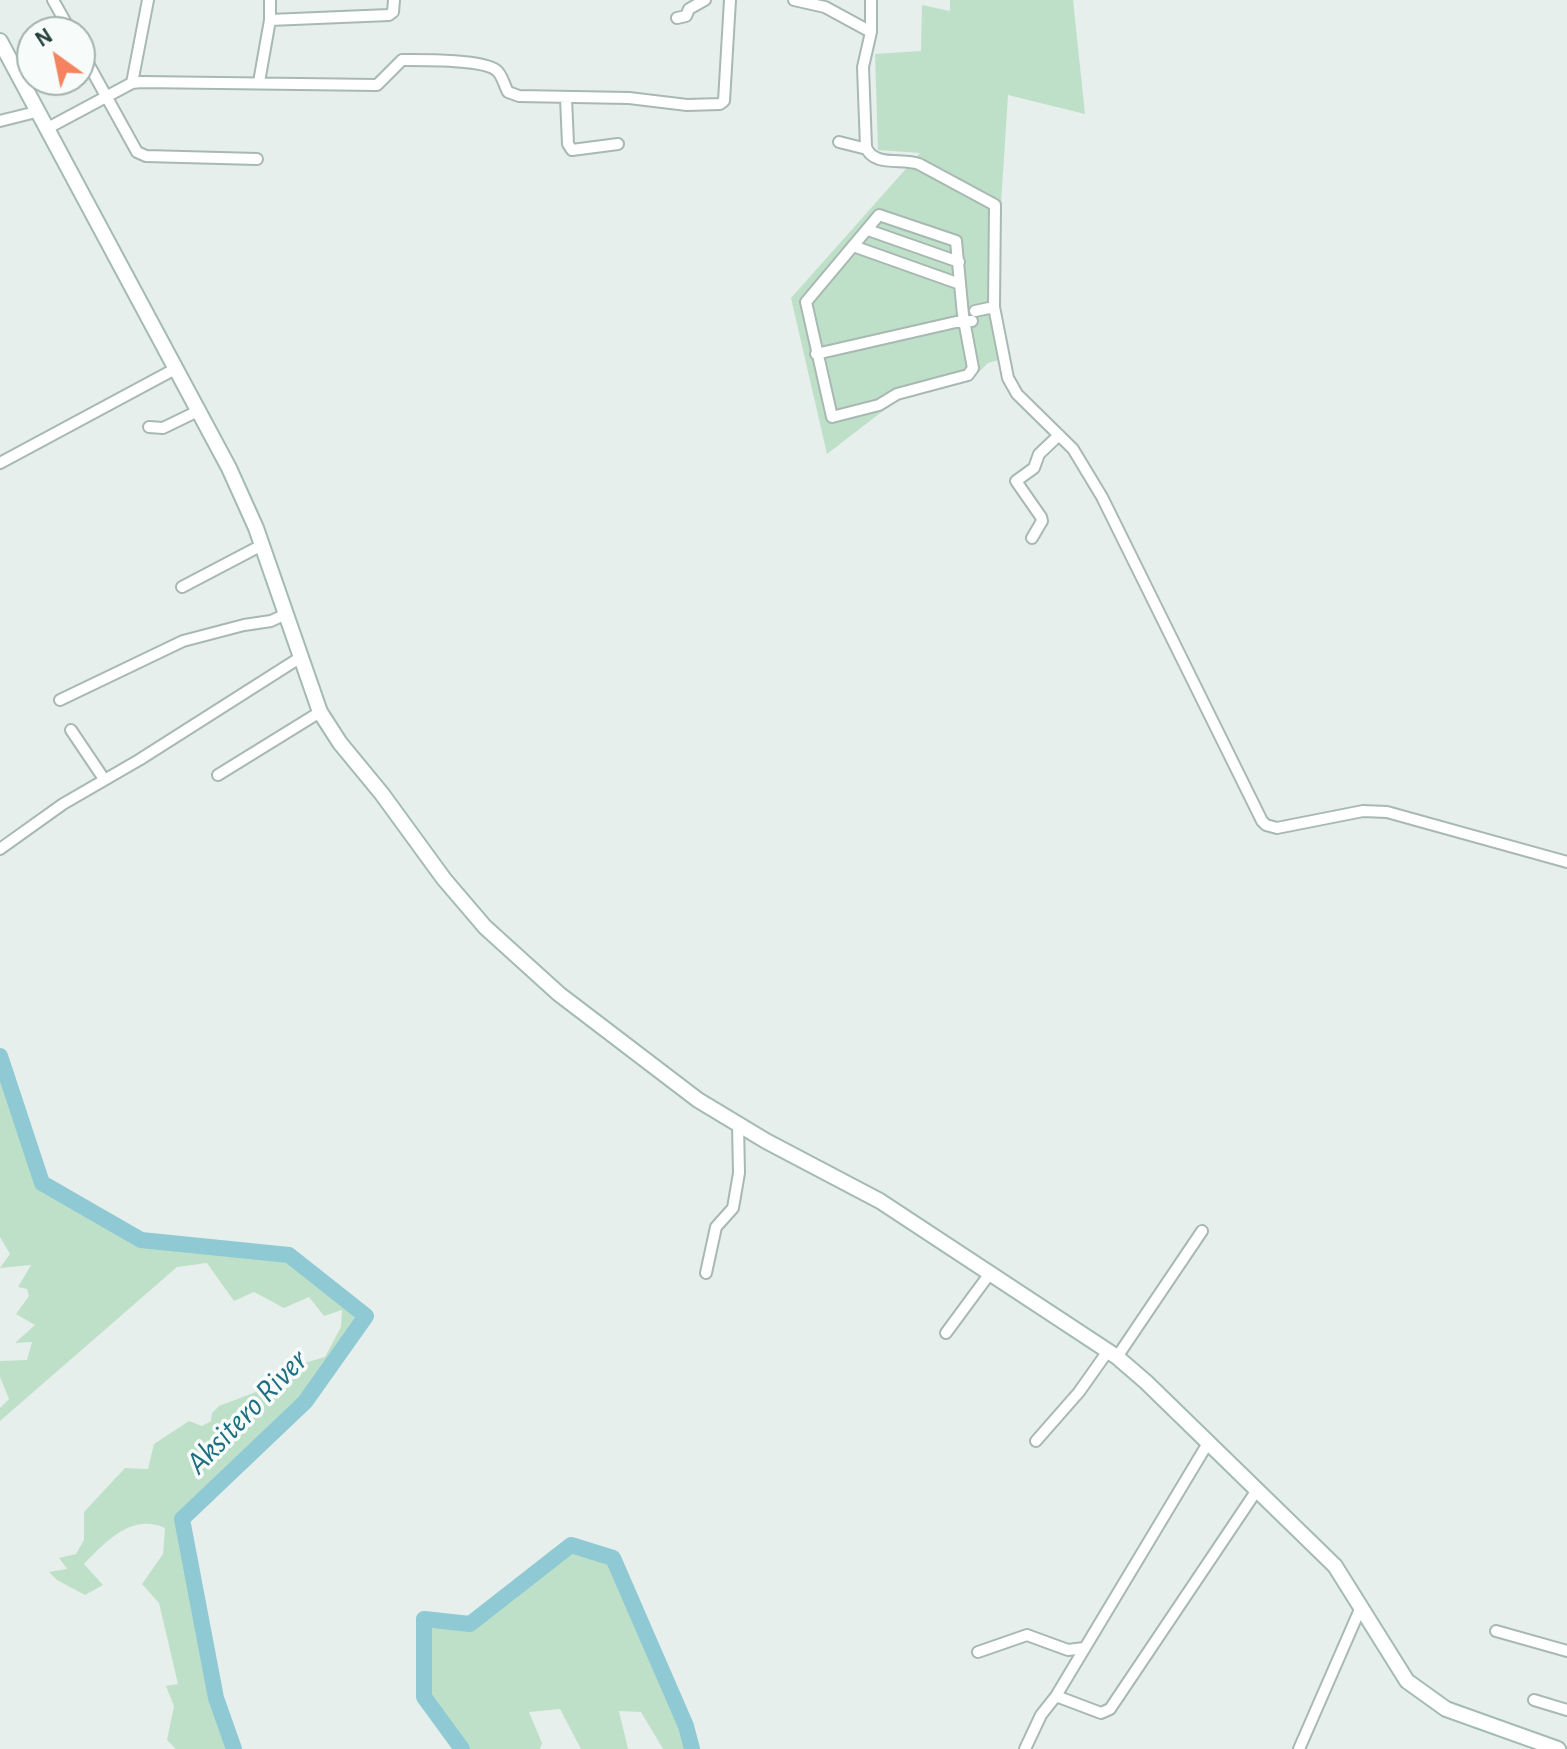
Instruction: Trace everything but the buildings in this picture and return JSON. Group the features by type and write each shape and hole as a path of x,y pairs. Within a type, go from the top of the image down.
{"street":[{"path":"132,83 148,0"},
{"path":"259,82 270,20 270,0"},
{"path":"270,20 389,15 393,12 394,0"},
{"path":"677,18 686,16 689,9 705,0"},
{"path":"46,129 132,83 377,85 402,60 447,61 497,70 508,92 519,96 629,98 687,105 722,102 730,0"},
{"path":"794,0 825,7 871,32"},
{"path":"871,0 871,32 863,67 867,149 874,159 919,164 995,205 996,312 1008,378 1017,394 1073,449 1102,497 1258,815 1266,825 1277,828 1363,811 1387,812 1567,862"},
{"path":"0,41 229,468 262,545 320,712 340,743 390,804 444,879 485,927 584,1014 685,1091 738,1125 880,1201 1112,1354 1139,1376 1335,1566 1407,1681 1446,1709 1558,1749"},
{"path":"96,78 140,155 257,159"},
{"path":"566,98 568,144 572,150 618,144"},
{"path":"0,121 36,112"},
{"path":"839,142 867,149"},
{"path":"882,215 954,240 960,284 969,317 973,368 968,375 897,394 879,405 834,417 831,416 806,302 868,230 882,215"},
{"path":"868,230 959,262"},
{"path":"853,246 960,284"},
{"path":"816,354 996,312"},
{"path":"0,463 175,369"},
{"path":"149,427 163,428 198,411"},
{"path":"1032,538 1042,521 1041,517 1016,481 1034,468 1039,454 1059,435"},
{"path":"182,587 262,545"},
{"path":"60,700 183,641 271,621 286,614"},
{"path":"0,849 37,821 301,657"},
{"path":"218,775 320,712"},
{"path":"71,730 104,779"},
{"path":"706,1273 716,1227 733,1208 739,1173 738,1125"},
{"path":"1036,1441 1112,1354 1202,1231"},
{"path":"946,1333 991,1272"},
{"path":"1025,1749 1041,1715 1056,1696 1208,1443"},
{"path":"1056,1696 1101,1713 1110,1709 1257,1490"},
{"path":"1299,1749 1361,1607"},
{"path":"1496,1631 1567,1651"},
{"path":"978,1652 1027,1635 1068,1650 1084,1648"},
{"path":"1534,1700 1567,1710"}],"green space":[{"path":"950,0 1073,0 1085,114 1008,95 999,298 1007,340 995,342 999,360 988,363 970,381 901,397 827,454 791,298 920,153 878,150 875,54 921,51 922,5 950,11"},
{"path":"0,1056 43,1183 141,1240 289,1255 366,1316 305,1402 182,1519 216,1698 236,1749 176,1749 167,1740 174,1706 166,1686 178,1684 159,1603 142,1584 163,1554 165,1528 141,1524 110,1539 84,1564 103,1585 85,1595 57,1580 49,1572 67,1569 59,1558 76,1554 84,1540 84,1512 125,1468 148,1469 154,1444 189,1421 202,1426 211,1421 212,1413 219,1406 293,1378 301,1364 325,1357 341,1327 342,1310 324,1316 309,1297 284,1308 254,1292 234,1301 207,1263 177,1267 0,1421 0,1408 9,1399 0,1377 0,1361 27,1360 32,1342 15,1343 35,1325 16,1314 29,1296 27,1289 18,1287 31,1265 0,1268 10,1254 0,1237"},
{"path":"571,1545 613,1558 686,1726 692,1749 663,1749 641,1712 619,1711 628,1749 581,1749 560,1709 529,1712 542,1743 540,1749 462,1749 424,1697 424,1619 463,1623"}],"waterway":[{"name":"Aksitero River","path":"0,1056 42,1183 141,1240 289,1255 366,1316 305,1402 182,1519 216,1698 234,1749"},
{"name":"Aksitero River","path":"462,1749 424,1697 424,1619 470,1624 571,1545 613,1558 686,1726 692,1749"}]}
